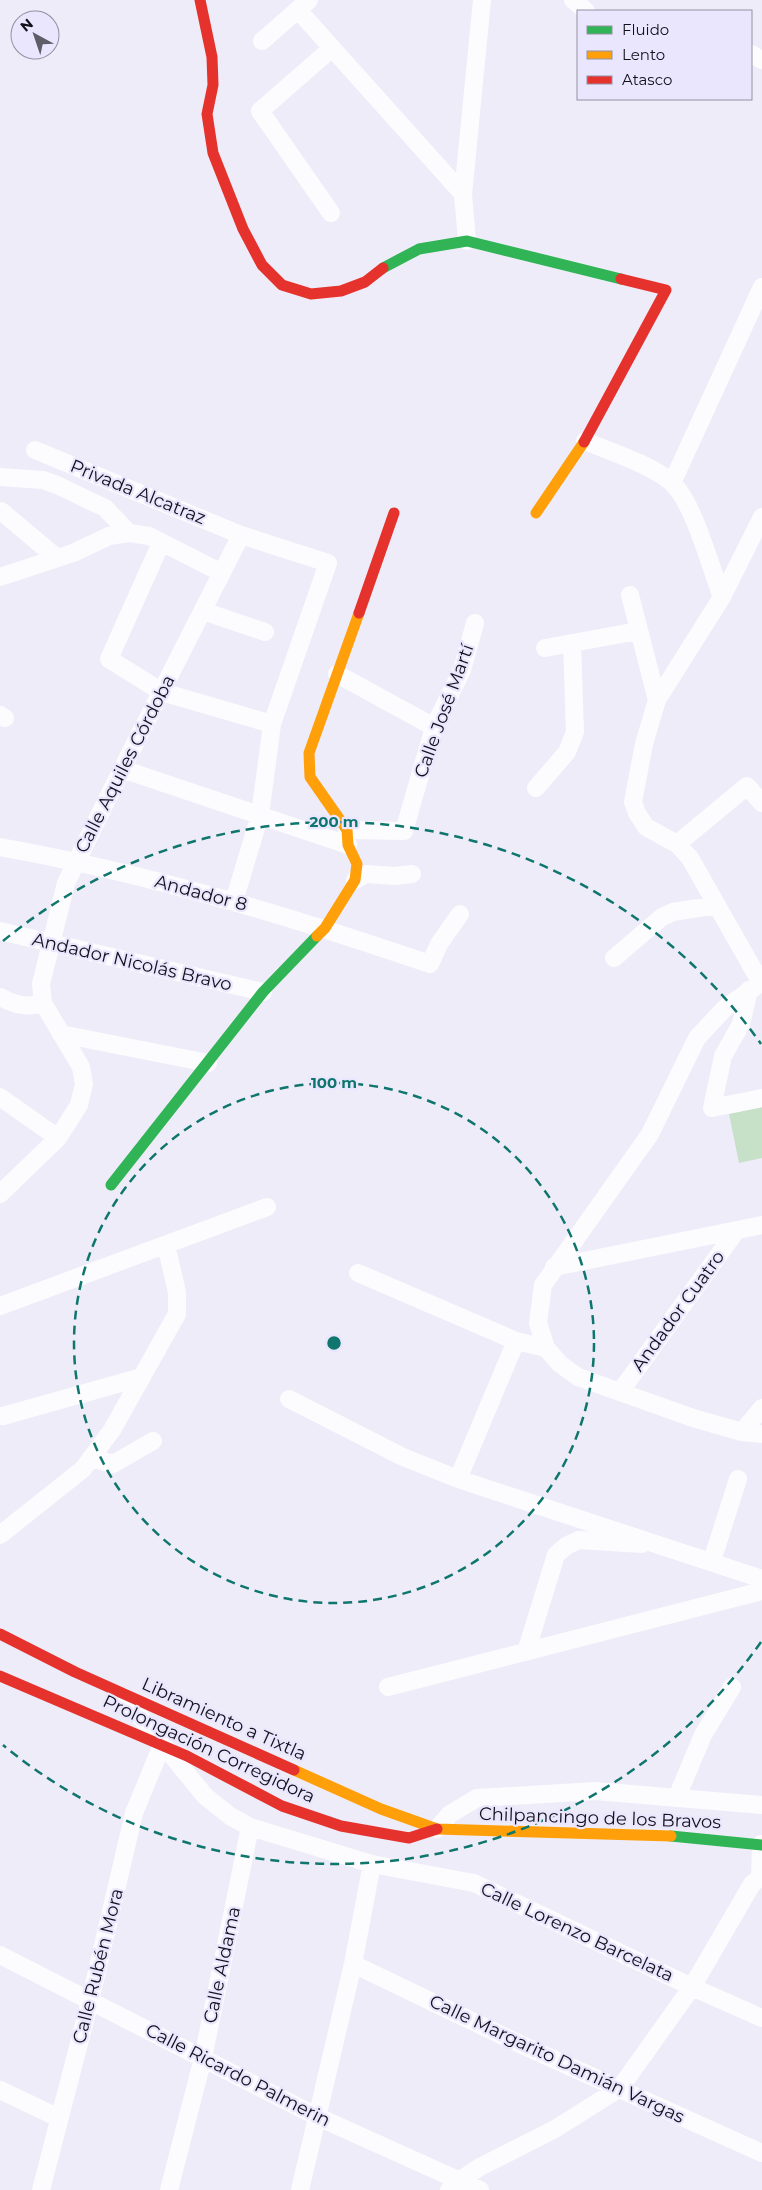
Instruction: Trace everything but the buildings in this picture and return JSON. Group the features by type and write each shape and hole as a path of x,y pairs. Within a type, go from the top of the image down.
{"street":[{"path":"200,0 212,56 213,85 207,114 213,153 242,229 262,265 282,286 311,294 341,291 364,282 385,267 419,249 443,243 467,241 666,290 585,441 536,513"},
{"path":"467,241 464,194 482,0"},
{"path":"573,0 585,10"},
{"path":"262,41 304,5 331,48 464,194"},
{"path":"330,213 260,112 331,48"},
{"path":"672,483 762,287"},
{"path":"585,441 660,474 672,483 684,498 722,597"},
{"name":"Privada Alcatraz","path":"35,450 241,534 328,563 272,724"},
{"path":"0,477 43,480 57,485 105,508 129,533"},
{"path":"1,511 57,558"},
{"path":"110,1185 264,992 325,928 355,880 357,864 348,837 310,777 309,753 394,513"},
{"path":"762,517 722,597 657,700 644,744 633,802 646,827 677,844 690,858 717,905 757,985 741,1024 723,1056 712,1108 762,1098"},
{"path":"0,577 57,558 109,536 129,533 148,536 222,573"},
{"name":"Calle Aquiles Córdoba","path":"43,1003 41,984 66,883 241,534"},
{"path":"161,543 109,659 162,692 272,724 260,815 234,901"},
{"path":"630,595 657,700"},
{"path":"203,611 265,632"},
{"name":"Calle José Martí","path":"348,837 404,830 434,727 462,670 475,623"},
{"path":"545,648 638,631"},
{"path":"536,788 567,752 575,732 572,643"},
{"path":"337,674 434,727"},
{"path":"122,769 260,815 348,837"},
{"path":"677,844 747,786 762,804"},
{"name":"Andador 8","path":"0,847 76,860 234,901 325,928"},
{"path":"355,880 366,874 395,876 412,874"},
{"path":"614,958 662,917 673,912 717,905"},
{"path":"325,928 430,964 439,944 460,914"},
{"name":"Andador Nicolás Bravo","path":"0,931 264,992"},
{"path":"757,985 725,1008 697,1038 650,1134 554,1267 543,1286 538,1324 546,1348 560,1364 578,1377 693,1418 742,1432 762,1434"},
{"path":"0,997 14,1004 29,1007 43,1003 81,1067 84,1084 80,1105 58,1138 0,1194"},
{"path":"61,1034 208,1062"},
{"path":"0,1097 58,1138"},
{"path":"0,1306 267,1207"},
{"path":"554,1267 762,1225"},
{"name":"Andador Cuatro","path":"620,1392 736,1231"},
{"path":"0,1535 83,1469 112,1430 177,1314 177,1292 166,1245"},
{"path":"358,1273 516,1340 546,1348"},
{"path":"458,1479 516,1340"},
{"path":"3,1416 142,1376"},
{"path":"289,1399 403,1457 458,1479 762,1578"},
{"path":"742,1432 762,1408"},
{"path":"91,1458 113,1464 153,1441"},
{"path":"712,1561 738,1479"},
{"path":"526,1652 556,1555 566,1546 579,1540 660,1544"},
{"path":"388,1687 762,1591"},
{"name":"Libramiento a Tixtla","path":"0,1634 119,1692 381,1809 437,1829"},
{"name":"Prolongación Corregidora","path":"0,1676 187,1756 282,1806 341,1826 409,1838 437,1829"},
{"path":"677,1797 703,1736 732,1687"},
{"name":"Calle Lorenzo Barcelata","path":"119,1692 205,1796 230,1816 250,1827 372,1864 474,1882 692,1987 762,2018"},
{"name":"Calle Rubén Mora","path":"41,2190 90,2001 134,1813 162,1745"},
{"path":"437,1829 450,1814 477,1798 596,1791 762,1805"},
{"name":"Calle Aldama","path":"169,2190 203,2058 250,1827"},
{"name":"Chilpancingo de los Bravos","path":"437,1829 675,1836 762,1845"},
{"path":"454,2185 480,2167 555,2129 620,2088 692,1987 752,1884 761,1878 762,1845"},
{"path":"300,2190 353,1964 372,1864"},
{"name":"Calle Ricardo Palmerin","path":"0,1955 454,2185 480,2190"},
{"name":"Calle Margarito Damián Vargas","path":"353,1964 522,2045 762,2153"},
{"path":"0,2090 59,2118"}],"green space":[{"path":"762,1107 762,1158 739,1163 729,1114"}],"traffic: fast":[{"path":"383,268 419,249 467,241 621,279"},
{"path":"111,1185 263,992 317,936"},
{"path":"671,1836 762,1845"}],"traffic: slow":[{"path":"536,513 584,442"},
{"path":"317,936 325,928 355,880 357,864 348,845 347,830 310,777 309,753 359,613"},
{"path":"294,1770 381,1809 437,1829 671,1836"}],"traffic: jam":[{"path":"200,0 212,57 213,85 207,114 213,153 243,229 262,265 282,285 311,294 341,291 365,282 383,268"},
{"path":"584,442 666,290 621,279"},
{"path":"359,613 394,513"},
{"path":"0,1634 75,1672 294,1770"},
{"path":"0,1676 187,1756 282,1806 341,1826 409,1838 437,1829"}]}
